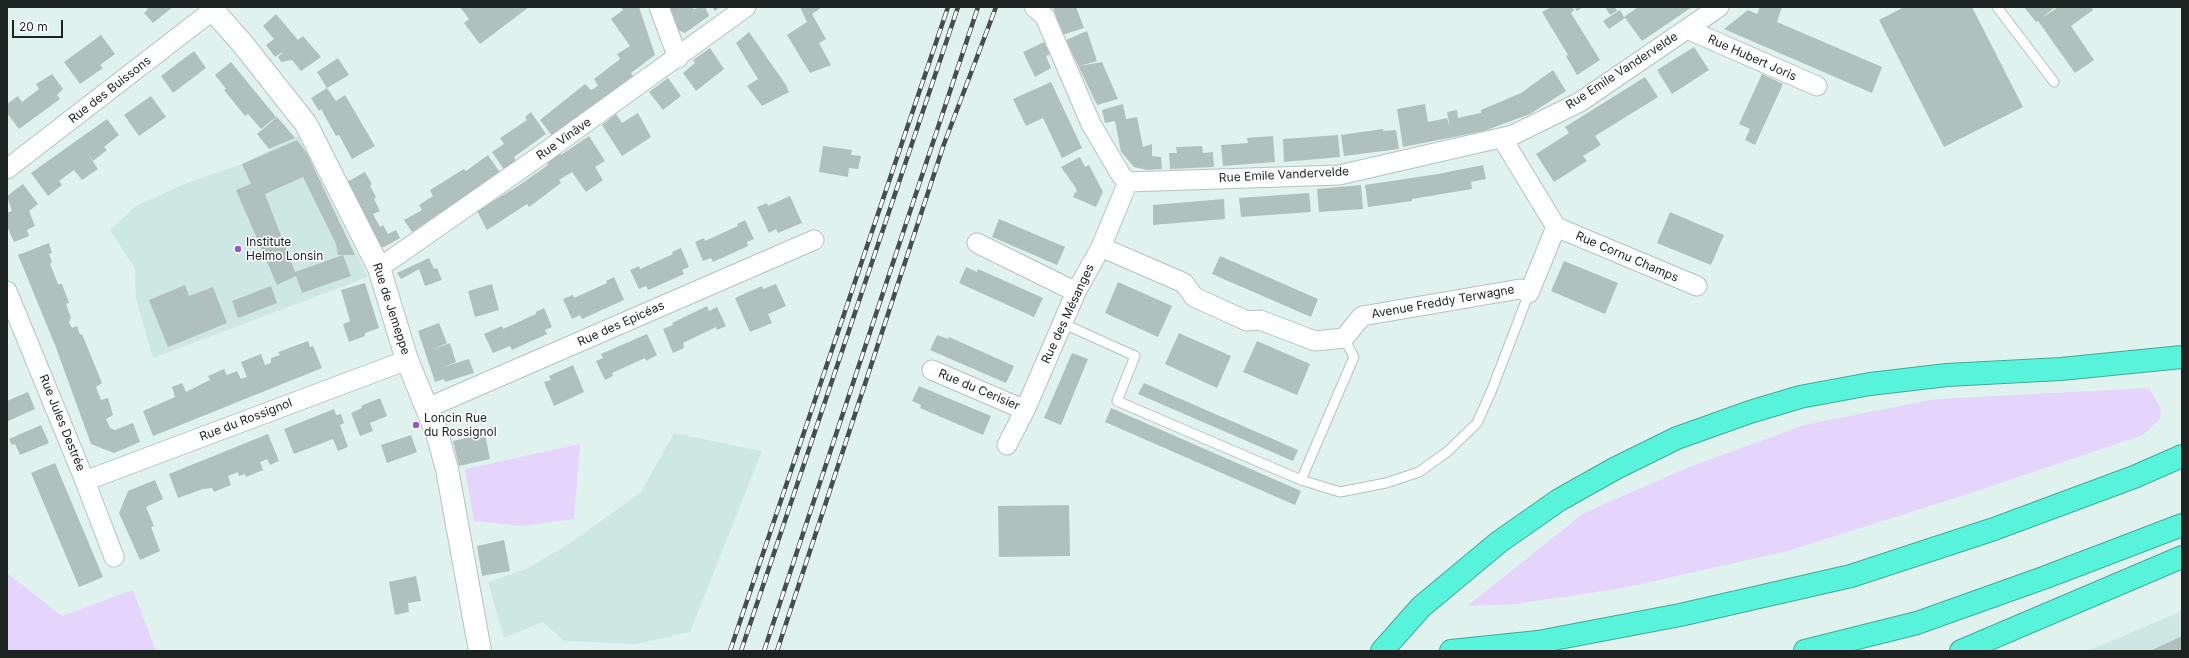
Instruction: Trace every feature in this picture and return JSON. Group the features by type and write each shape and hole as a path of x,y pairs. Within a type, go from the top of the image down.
{"highway":[{"path":"1382,651 1422,607 1498,542 1559,500 1616,468 1677,438 1750,412 1800,397 1870,384 1947,374 2061,368 2182,357"},
{"path":"1461,650 1538,642 1673,616 1851,576 1994,529 2134,477 2182,456"},
{"path":"1805,651 1917,623 2046,578 2182,525"},
{"path":"1960,651 2182,557"}],"street":[{"path":"659,7 678,58"},
{"name":"Rue Vinâve","path":"379,268 678,58 746,7"},
{"path":"1034,7 1045,17 1092,124 1121,175 1128,182"},
{"name":"Rue Emile Vandervelde","path":"1128,182 1339,175 1513,135 1580,102 1719,7"},
{"name":"Rue des Buissons","path":"7,169 213,8"},
{"name":"Rue de Jemeppe","path":"213,8 306,124 379,268 407,360 437,433 447,469 480,651"},
{"name":"Rue Hubert Joris","path":"1687,29 1817,86"},
{"path":"1502,138 1556,227 1529,293"},
{"name":"Rue des Mésanges","path":"1008,445 1025,410 1076,292 1101,247 1128,182"},
{"name":"Rue Cornu Champs","path":"1556,227 1697,286"},
{"name":"Rue des Epicéas","path":"427,408 814,240"},
{"path":"977,243 1076,292"},
{"path":"1101,247 1184,283 1194,297 1247,321 1260,320 1315,341 1344,338"},
{"name":"Avenue Freddy Terwagne","path":"1344,338 1362,316 1520,289 1529,293"},
{"name":"Rue Jules Destrée","path":"7,291 86,481 114,557"},
{"name":"Rue du Rossignol","path":"86,481 407,360"},
{"name":"Rue du Cerisier","path":"932,370 1025,410"}],"lane":[{"path":"1997,7 2054,82"},
{"path":"1062,323 1135,356 1117,401 1301,480 1340,492 1386,483 1419,472 1448,452 1477,424 1494,385 1529,293"},
{"path":"1301,480 1354,357 1344,338"}],"shaded area":[{"name":"Institute Helmo Lonsin","path":"298,136 368,277 153,358 136,299 135,269 110,230 136,206 189,182 242,164"},
{"path":"2149,388 2161,409 2160,419 2143,435 1974,492 1788,551 1623,588 1516,604 1467,606 1584,513 1687,468 1804,425 1936,399"},
{"path":"674,433 762,451 690,632 636,644 564,641 543,622 504,638 488,582 526,569 569,544 641,492"},
{"path":"580,444 574,519 522,526 474,521 465,469"},
{"path":"7,573 62,616 133,590 156,651 7,651"},
{"path":"2182,611 2182,651 2087,651 2109,642"}],"building":[{"path":"146,7 173,7 153,23 144,13 148,9"},
{"path":"460,7 529,7 480,44 464,23 469,19"},
{"path":"621,7 639,7 655,55 631,73 633,76 553,137 540,120 585,84 591,90 595,88 598,85 594,79 620,59 617,54 630,46 611,19 623,10"},
{"path":"670,7 693,7 693,9 705,7 709,16 685,33 678,30"},
{"path":"712,7 720,7 715,11"},
{"path":"800,7 822,7 812,14 826,39 819,43 831,65 810,73 787,35 807,22"},
{"path":"1053,7 1076,7 1084,28 1062,35"},
{"path":"1551,7 1572,7 1574,10 1571,13 1600,60 1577,75 1566,56 1568,55 1542,12"},
{"path":"1574,7 1583,7 1577,11"},
{"path":"1605,7 1615,7 1617,11 1610,15"},
{"path":"1638,7 1692,7 1642,41 1625,18 1609,29 1603,21 1620,10 1624,17"},
{"path":"1760,7 1782,7 1777,22 1882,67 1872,93 1724,29 1748,10 1757,14"},
{"path":"1904,7 1972,7 2023,107 1944,147 1879,20"},
{"path":"2024,7 2055,7 2042,18 2058,7 2091,7 2093,10 2071,26 2094,60 2075,73 2038,21 2036,22"},
{"path":"276,14 298,40 303,36 321,57 301,71 292,60 281,62 278,57 284,51 275,57 266,45 274,39 263,26"},
{"path":"1087,31 1097,61 1079,66 1102,62 1118,99 1097,105 1066,40"},
{"path":"749,32 786,85 789,92 762,106 747,86 758,79 736,43"},
{"path":"101,35 115,54 100,65 103,68 80,84 64,62"},
{"path":"1044,42 1050,54 1046,56 1051,68 1035,77 1023,52"},
{"path":"1694,47 1709,70 1672,94 1657,70"},
{"path":"710,48 724,69 696,91 683,73 695,63 693,60"},
{"path":"194,51 206,68 173,93 161,76"},
{"path":"338,58 349,75 327,88 317,72"},
{"path":"231,62 276,117 261,129 248,114 245,116 224,90 226,89 215,75"},
{"path":"1553,70 1566,91 1530,114 1484,131 1403,147 1397,109 1425,104 1428,122 1447,118 1450,127 1447,112 1457,110 1458,118 1481,113 1481,110 1521,93"},
{"path":"52,74 63,89 57,95 60,99 19,129 7,113 7,104 18,96 22,102 39,89 36,84"},
{"path":"1762,74 1783,84 1755,145 1745,140 1750,129 1739,124"},
{"path":"1645,77 1658,97 1595,136 1601,145 1583,156 1587,161 1554,182 1536,154 1569,133 1565,127"},
{"path":"668,78 681,96 663,110 649,92"},
{"path":"1051,82 1082,148 1062,158 1043,118 1026,126 1013,99"},
{"path":"327,88 336,101 345,95 375,146 352,159 339,135 336,136 321,109 319,111 311,98"},
{"path":"151,96 166,117 139,136 124,115"},
{"path":"1123,104 1126,119 1137,117 1143,147 1152,144 1152,156 1161,157 1162,169 1147,170 1134,167 1121,152 1115,121 1105,123 1102,110"},
{"path":"531,112 546,134 514,157 516,162 505,171 492,152 504,144 500,138 527,120 525,117"},
{"path":"638,113 651,137 622,156 602,125 616,114 622,123"},
{"path":"277,117 295,138 269,149 257,134"},
{"path":"107,119 119,135 104,147 107,150 93,161 87,153 98,169 82,180 74,170 59,181 62,185 48,196 31,173"},
{"path":"1383,129 1383,131 1396,130 1399,149 1344,156 1341,135"},
{"path":"1338,135 1340,157 1284,162 1283,139"},
{"path":"589,136 605,161 595,167 603,180 586,192 572,172 559,180 561,183 529,207 527,204 487,230 477,211 518,186 548,165 547,162 560,153 561,155"},
{"path":"1273,136 1275,162 1223,166 1221,145 1248,143 1247,138"},
{"path":"297,140 307,153 355,255 343,255 351,276 302,293 296,276 277,285 236,190 251,184 242,164","holes":["303,177 336,244 338,255 343,255 295,272 265,194"]},
{"path":"823,146 852,150 851,155 861,156 858,169 849,168 848,177 819,172"},
{"path":"1202,146 1203,153 1213,152 1214,167 1170,169 1169,153 1177,153 1176,147"},
{"path":"488,155 501,174 412,232 404,220 422,210 419,205 433,196 430,190 464,169 466,171"},
{"path":"1080,157 1085,167 1089,165 1103,192 1096,207 1073,197 1075,192 1077,193 1076,188 1061,167"},
{"path":"1483,165 1486,179 1471,182 1472,189 1412,199 1412,201 1368,207 1365,185 1438,174"},
{"path":"365,172 372,184 370,186 376,197 374,199 380,211 373,214 380,227 383,225 388,234 396,230 400,238 384,247 381,247 345,183"},
{"path":"23,184 38,204 29,211 35,226 27,230 29,236 14,242 7,226 7,213 12,211 7,196"},
{"path":"1361,185 1363,209 1319,212 1317,189"},
{"path":"1309,193 1311,212 1241,217 1239,198"},
{"path":"790,196 802,223 778,233 776,229 769,233 757,207 767,203 768,206"},
{"path":"1224,199 1225,219 1153,225 1153,205"},
{"path":"1670,212 1724,235 1711,265 1657,243"},
{"path":"999,219 1065,247 1057,265 992,237"},
{"path":"745,220 754,239 747,242 748,246 713,262 711,258 703,261 695,242 704,238 705,241 738,226 737,224"},
{"path":"49,243 52,253 49,254 52,262 50,264 58,284 62,284 69,303 66,304 71,318 69,322 72,328 77,326 80,335 82,334 102,383 96,387 101,400 108,398 113,415 106,419 110,428 115,430 133,423 140,442 114,453 91,444 55,345 18,255"},
{"path":"681,248 689,267 682,270 684,274 648,290 646,286 639,289 630,270 639,266 640,269 673,254 672,252"},
{"path":"1220,256 1318,299 1311,317 1212,274"},
{"path":"429,258 434,269 437,268 442,280 425,286 419,269 401,279 397,273"},
{"path":"1564,261 1618,283 1605,314 1551,291"},
{"path":"966,267 977,272 978,269 1043,298 1034,317 959,283"},
{"path":"614,277 624,300 582,319 580,315 572,319 563,299 573,295 574,298 607,283 606,281"},
{"path":"1118,282 1172,306 1158,337 1105,313"},
{"path":"365,283 379,328 365,333 365,336 349,342 343,324 350,321 341,290"},
{"path":"492,284 499,310 475,317 468,291"},
{"path":"776,284 786,306 768,314 772,323 750,332 735,298 762,286 763,289"},
{"path":"185,285 189,296 213,287 227,323 168,347 149,300"},
{"path":"271,286 277,303 238,318 232,301"},
{"path":"707,306 709,311 717,307 726,326 717,330 716,327 683,343 684,348 673,353 663,329"},
{"path":"544,308 552,327 545,330 547,334 512,350 510,346 493,353 484,334 502,326 503,329 536,314 536,312"},
{"path":"439,323 447,343 433,349 450,343 456,362 443,367 469,359 474,373 445,382 444,379 435,382 418,331"},
{"path":"1179,333 1231,356 1217,388 1165,364"},
{"path":"647,334 657,355 646,361 645,358 612,373 613,376 605,380 596,361 603,358 601,354"},
{"path":"937,335 948,339 949,337 1014,366 1006,383 930,350"},
{"path":"308,341 310,347 313,346 322,368 153,436 143,411 175,397 172,387 182,383 186,392 210,380 208,376 224,369 227,375 237,371 241,379 247,377 241,362 261,354 265,365 271,363 271,358 280,355 278,352"},
{"path":"1257,341 1310,364 1297,395 1243,372"},
{"path":"1072,353 1088,359 1061,425 1044,418"},
{"path":"573,365 584,392 554,406 544,382 551,380 549,376"},
{"path":"1144,383 1298,450 1293,461 1138,394"},
{"path":"919,386 991,416 983,435 920,408 921,405 912,401"},
{"path":"28,392 35,409 8,421 7,401"},
{"path":"380,398 387,416 370,423 373,431 360,436 351,413 362,408 361,406"},
{"path":"1111,408 1301,491 1295,505 1105,422"},
{"path":"334,409 336,415 341,414 344,423 340,425 348,447 338,451 333,439 294,454 284,429"},
{"path":"41,425 49,443 20,455 15,444 12,445 9,439"},
{"path":"268,434 279,461 270,465 267,459 260,462 263,470 246,477 245,474 239,476 238,472 228,476 231,485 214,492 212,488 203,489 178,498 169,474"},
{"path":"485,434 490,459 459,466 453,441"},
{"path":"411,435 417,452 387,463 381,445"},
{"path":"55,463 103,577 79,587 31,473"},
{"path":"155,480 163,499 146,507 154,526 151,527 160,551 140,560 119,513 128,491"},
{"path":"1069,505 1070,556 999,557 998,506"},
{"path":"504,540 510,571 482,576 477,546"},
{"path":"416,576 421,601 408,603 409,612 395,615 389,582"},
{"path":"2182,636 2182,651 2150,651"}],"railway":[{"path":"730,651 948,7"},
{"path":"741,651 958,7"},
{"path":"764,651 978,7"},
{"path":"777,651 944,144 996,7"}],"place":[{"name":"Institute Helmo Lonsin","path":"238,249"},
{"name":"Loncin Rue du Rossignol","path":"416,425"}]}
